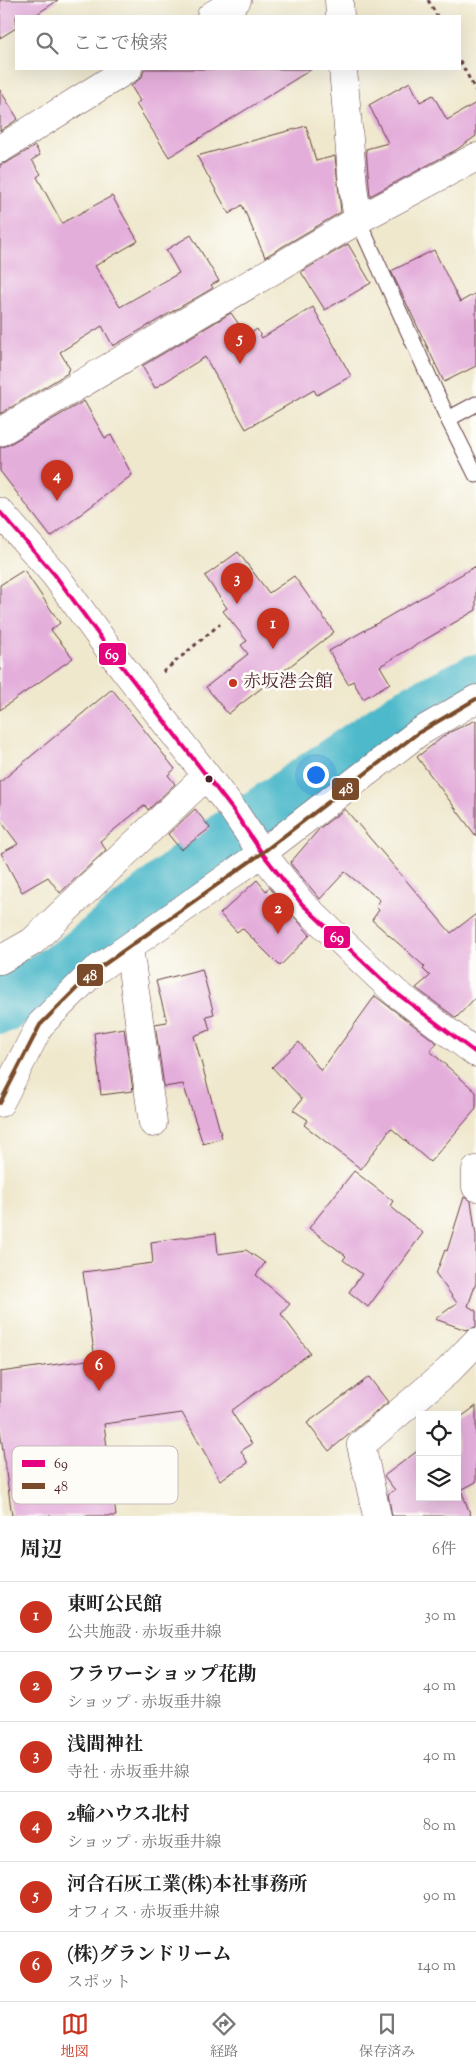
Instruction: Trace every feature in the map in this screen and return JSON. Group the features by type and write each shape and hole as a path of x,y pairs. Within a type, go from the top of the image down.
{"street":[{"path":"213,15 237,0"},
{"path":"339,0 340,15"},
{"path":"0,149 126,70"},
{"path":"343,70 352,177 358,220"},
{"path":"0,432 358,220 476,157"},
{"path":"0,512 54,575 302,904 395,992 476,1053"},
{"path":"0,1103 40,1025 92,973 129,947 257,846 418,733 476,700"},
{"path":"0,960 32,942 206,776"},
{"path":"129,947 153,1123"},
{"path":"476,1170 476,1187"},
{"path":"377,1516 361,1446 448,1371 476,1342"}],"lane":[{"path":"358,220 448,419 476,475"},
{"path":"448,419 476,404"}],"path":[{"path":"428,0 436,15"},
{"path":"461,63 476,91"},
{"path":"141,691 220,624"}],"building":[{"path":"0,0 58,0 36,15 15,15 15,29 0,38"},
{"path":"144,70 310,70 169,157 136,104 140,101 131,86 142,77"},
{"path":"410,82 420,102 433,95 447,120 476,103 476,136 456,150 370,196 366,149 388,143 369,105"},
{"path":"0,90 18,119 0,131"},
{"path":"306,126 316,161 335,156 341,212 265,257 242,205 229,214 197,156"},
{"path":"35,146 40,155 32,160 41,174 37,177 62,223 112,196 138,241 95,266 120,307 179,273 166,250 191,235 219,281 211,285 213,288 113,346 102,326 60,352 70,369 67,371 68,373 0,414 0,165"},
{"path":"348,244 371,283 325,310 301,272"},
{"path":"434,250 460,302 476,293 476,366 444,382 391,271"},
{"path":"313,307 351,376 317,395 314,390 246,429 205,357 155,388 142,366 231,313 247,336 257,329 262,338"},
{"path":"84,401 105,438 111,435 132,475 51,537 0,471 0,448"},
{"path":"238,552 269,593 294,576 334,632 228,714 206,687 248,654 241,645 247,641 223,611 227,608 205,576"},
{"path":"476,566 476,610 380,666 390,683 363,699 353,681 348,684 329,651"},
{"path":"24,570 60,623 51,630 73,658 0,710 0,585"},
{"path":"112,689 175,769 168,775 175,784 148,810 145,805 100,841 106,850 60,893 48,877 22,892 1,853 18,844 0,820 0,782"},
{"path":"476,720 476,836 417,757 448,733"},
{"path":"195,809 210,828 181,850 168,834"},
{"path":"345,809 451,933 476,914 476,997 456,1018 416,988 430,976 423,969 425,967 372,920 379,910 376,907 380,900 345,872 320,899 290,863 320,828"},
{"path":"257,880 266,891 269,887 310,935 280,966 242,928 237,932 220,914"},
{"path":"202,969 214,1014 206,1016 210,1030 194,1036 222,1138 203,1144 183,1084 164,1087 155,1024 167,1022 156,981"},
{"path":"375,996 437,1043 430,1051 476,1092 476,1109 430,1162 391,1128 361,1169 304,1125 308,1120 293,1110 302,1099 272,1067 299,1042 321,1071"},
{"path":"124,1028 133,1091 101,1095 94,1033"},
{"path":"354,1171 393,1201 390,1206 423,1233 368,1307 349,1292 362,1274 343,1260 346,1256 309,1228"},
{"path":"464,1197 471,1201 476,1235 476,1283 468,1306 476,1311 476,1327 466,1330 435,1319 457,1303 436,1274 445,1250 447,1251"},
{"path":"216,1233 218,1254 246,1250 265,1263 256,1275 290,1304 281,1314 310,1353 231,1411 252,1444 241,1451 248,1463 220,1480 182,1413 104,1424 107,1446 12,1446 12,1504 114,1504 116,1516 12,1516 0,1429 0,1372 95,1359 83,1272 153,1263 151,1242"},
{"path":"369,1377 388,1402 329,1451 307,1423"},
{"path":"476,1406 476,1482 461,1490 461,1456 461,1417"},
{"path":"416,1452 416,1501 461,1501 461,1490 471,1516 392,1516 388,1494 395,1490 384,1476"}],"waterway":[{"path":"0,1006 75,962 224,841 407,716 476,682"}],"transit line":[{"name":"69","path":"0,512 55,575 302,904 395,992 476,1053"},
{"name":"48","path":"0,1103 40,1025 92,973 262,853 418,733 476,699"}],"place":[{"name":"河合石灰工業(株)本社事務所","path":"240,364"},
{"name":"2輪ハウス北村","path":"57,501"},
{"name":"浅間神社","path":"237,604"},
{"name":"東町公民館","path":"273,649"},
{"name":"赤坂港会館","path":"233,683"},
{"name":"フラワーショップ花勘","path":"278,934"},
{"name":"(株)グランドリーム","path":"99,1391"}]}
